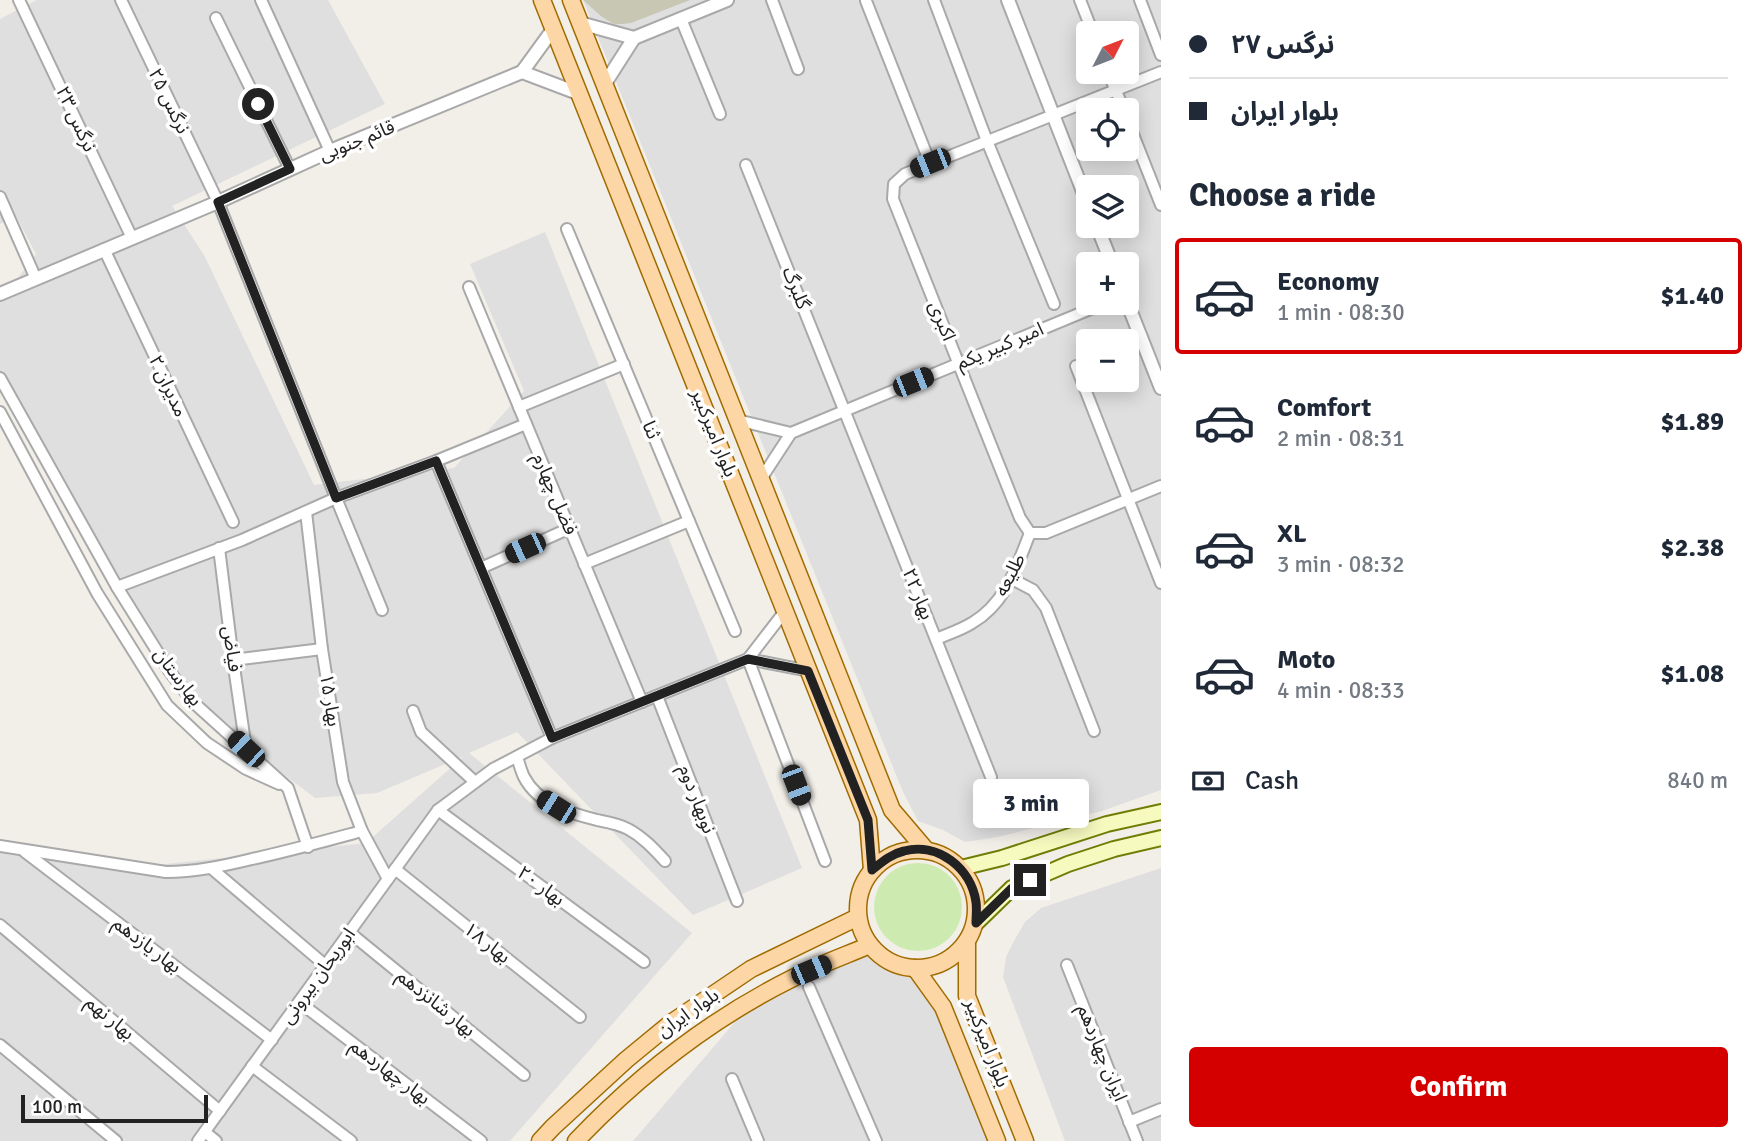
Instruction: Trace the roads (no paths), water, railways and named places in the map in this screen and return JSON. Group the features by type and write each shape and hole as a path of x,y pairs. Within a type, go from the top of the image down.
{"main road":[{"name":"بلوار امیرکبیر","path":"542,0 868,820 872,870"},
{"name":"بلوار امیرکبیر","path":"571,0 892,810 926,850"},
{"path":"961,867 1002,858 1107,824 1161,812"},
{"path":"976,923 1012,888 1079,860 1161,838"},
{"path":"906,850 926,850 945,856 961,867 972,884 977,904 976,923 968,942 954,957 935,966 915,968 898,965 883,957 870,945 858,918 858,901 872,870 887,857 906,850"},
{"name":"بلوار ایران","path":"540,1141 626,1060 671,1023 751,970 858,918"},
{"name":"بلوار امیرکبیر","path":"968,942 967,996 1025,1141"},
{"name":"بلوار ایران","path":"576,1141 642,1077 694,1037 733,1011 792,979 870,945"},
{"name":"بلوار امیرکبیر","path":"915,968 943,1007 997,1141"}],"street":[{"name":"نرگس ۲۳","path":"19,0 132,238"},
{"name":"نرگس ۲۵","path":"121,0 218,202 382,610"},
{"path":"261,0 330,151"},
{"path":"604,85 634,38 727,0"},
{"path":"772,0 798,69"},
{"path":"934,0 1054,304"},
{"path":"1008,0 1077,175"},
{"path":"1080,0 1088,21"},
{"path":"1140,0 1161,55"},
{"path":"866,1 930,163 1161,72"},
{"path":"216,18 290,169"},
{"path":"681,19 719,114"},
{"path":"580,23 634,38"},
{"path":"554,28 522,72 580,94"},
{"name":"قائم جنوبی","path":"0,294 218,202 330,151 522,72"},
{"path":"1113,84 1119,98"},
{"path":"1139,149 1161,205"},
{"name":"اکبری","path":"930,163 905,174 894,184 893,199 1020,518 1030,533"},
{"name":"گلبرگ","path":"746,165 845,410"},
{"path":"0,197 37,279"},
{"name":"ثنا","path":"568,229 735,631"},
{"name":"مدیران ۲","path":"103,249 233,522"},
{"name":"فضل چهارم","path":"469,287 642,702"},
{"name":"امیر کبیر یکم","path":"791,433 1076,315"},
{"path":"1132,315 1161,388"},
{"path":"519,407 624,364"},
{"name":"بهارستان","path":"0,378 117,587 170,672 194,703 288,788"},
{"path":"1086,392 1161,583"},
{"name":"بهار ۲۲","path":"845,410 992,777"},
{"name":"بهارستان","path":"0,412 97,593 167,705 207,743 246,769 288,788"},
{"path":"737,420 791,433 761,479"},
{"path":"117,587 526,424"},
{"path":"436,461 552,738"},
{"name":"طلیعه","path":"936,639 971,624 993,607 1012,579 1030,533 1046,533 1161,486"},
{"name":"بهار ۱۵","path":"306,512 322,649 343,782 362,831 391,874"},
{"path":"584,564 689,521"},
{"path":"481,568 570,528"},
{"name":"فیاض","path":"219,548 246,749"},
{"path":"1012,579 1033,590 1046,608 1094,731"},
{"path":"748,659 785,611"},
{"path":"233,660 322,649"},
{"path":"748,659 808,671"},
{"path":"748,659 825,860"},
{"name":"ابوریحان بیرونی","path":"201,1136 438,810 493,769 552,738 748,659"},
{"name":"نوبهار دوم","path":"657,696 737,901"},
{"path":"413,711 421,732 475,782"},
{"path":"517,757 523,776 543,799 565,811 626,827 649,843 665,861"},
{"path":"288,788 308,847"},
{"name":"بهار ۲۰","path":"438,810 644,962"},
{"path":"0,846 166,873 211,868 308,847 362,831"},
{"name":"بهار یازدهم","path":"23,850 272,1040"},
{"path":"211,868 325,965"},
{"name":"بهار ۱۸","path":"391,874 580,1017"},
{"name":"بهار نهم","path":"0,925 220,1111"},
{"name":"بهار شانزدهم","path":"349,932 524,1074"},
{"name":"ایران چهاردهم","path":"1067,965 1137,1141"},
{"path":"809,988 876,1141"},
{"name":"بهار چهاردهم","path":"299,1002 481,1141"},
{"path":"0,1045 116,1141"},
{"path":"252,1066 351,1141"},
{"path":"732,1079 758,1141"},
{"path":"1129,1122 1161,1109"},
{"path":"201,1136 216,1141"}]}
